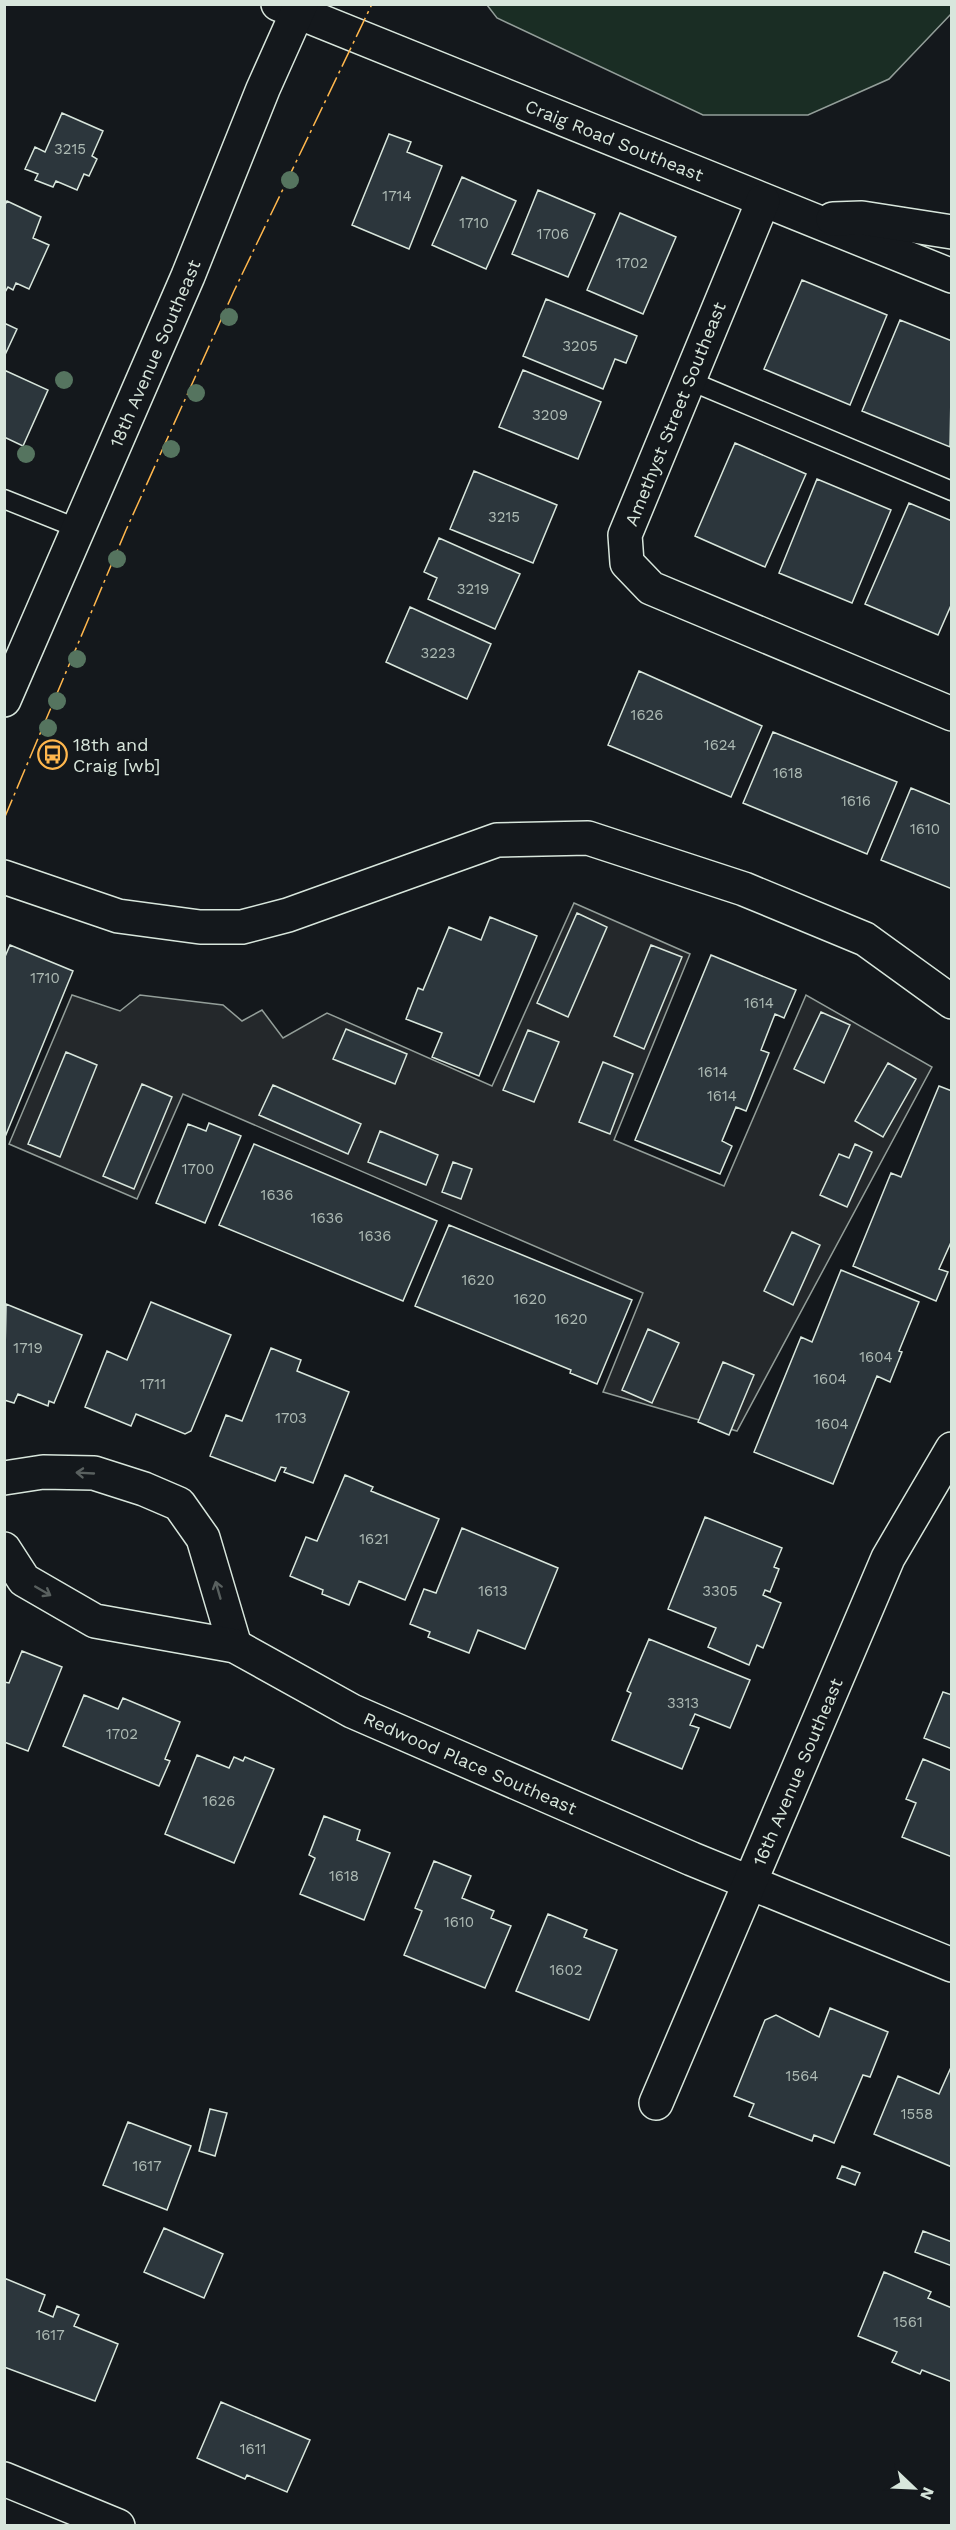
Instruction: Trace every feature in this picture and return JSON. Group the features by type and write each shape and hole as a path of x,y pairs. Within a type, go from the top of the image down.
{"street":[{"name":"Craig Road Southeast","path":"292,7 951,276"},
{"name":"18th Avenue Southeast","path":"4,700 79,529 292,7"},
{"name":"Amethyst Street Southeast","path":"763,201 625,535 627,563 651,588 951,714"},
{"path":"813,219 862,218 951,232"},
{"path":"4,877 118,916 200,927 242,927 288,915 497,840 588,838 744,889 866,939 951,1002"},
{"name":"16th Avenue Southeast","path":"656,2103 888,1558 951,1449"},
{"path":"4,1478 43,1472 94,1473 144,1489 179,1504 203,1538 235,1646"},
{"name":"Redwood Place Southeast","path":"4,1549 24,1580 95,1621 235,1646 352,1711 749,1883 951,1965"},
{"path":"4,2479 118,2526"}],"lane":[{"path":"688,380 951,490"},
{"path":"4,499 79,529"}],"green space":[{"path":"951,4 951,14 889,79 808,115 703,115 497,18 487,5"}],"shaded area":[{"path":"574,903 690,954 614,1140 724,1186 806,995 932,1067 737,1431 603,1392 643,1293 183,1094 137,1199 9,1144 72,995 120,1011 140,995 223,1005 242,1021 262,1010 283,1038 327,1013 492,1086"}],"building":[{"path":"62,113 103,131 92,156 97,159 89,176 84,174 77,190 56,181 53,187 35,180 38,174 25,169 35,147 45,152"},
{"path":"389,134 411,142 407,152 442,166 409,249 352,225"},
{"path":"462,177 516,201 486,269 432,245"},
{"path":"538,190 595,214 568,277 512,254"},
{"path":"7,201 41,217 33,238 49,245 29,289 16,283 13,290 8,287 4,294 4,207"},
{"path":"620,213 676,237 643,314 587,290"},
{"path":"802,280 887,315 850,405 764,369"},
{"path":"546,299 637,336 626,363 615,359 603,389 523,356"},
{"path":"900,320 952,341 950,447 862,411"},
{"path":"4,323 17,329 4,357"},
{"path":"4,370 48,390 23,446 4,437"},
{"path":"523,370 601,402 578,459 499,427"},
{"path":"735,443 806,474 765,567 695,536"},
{"path":"474,471 557,505 533,563 450,529"},
{"path":"817,479 891,510 852,603 779,573"},
{"path":"909,503 952,521 952,603 938,635 865,604"},
{"path":"439,538 520,574 495,629 428,599 437,578 424,572"},
{"path":"410,607 491,644 467,699 386,662"},
{"path":"639,671 762,726 731,797 608,745"},
{"path":"773,732 897,782 867,854 743,803"},
{"path":"911,788 952,805 952,889 881,860"},
{"path":"577,913 607,927 568,1017 537,1003"},
{"path":"490,917 537,936 479,1076 432,1057 442,1033 406,1019 418,988 423,990 449,927 481,940"},
{"path":"10,945 73,971 5,1137 4,959"},
{"path":"651,945 682,957 644,1049 614,1036"},
{"path":"711,955 796,990 784,1018 775,1014 761,1050 769,1053 746,1111 736,1107 722,1141 732,1146 720,1174 635,1140"},
{"path":"821,1012 850,1025 824,1083 794,1069"},
{"path":"346,1029 407,1054 395,1084 333,1059"},
{"path":"528,1030 559,1042 534,1102 503,1090"},
{"path":"66,1052 97,1065 60,1157 28,1144"},
{"path":"603,1062 633,1074 610,1134 579,1122"},
{"path":"888,1063 916,1079 883,1137 855,1121"},
{"path":"142,1084 172,1097 134,1189 103,1176"},
{"path":"273,1085 361,1124 348,1154 259,1115"},
{"path":"939,1086 952,1091 952,1240 939,1269 948,1272 936,1301 853,1266 891,1173 901,1177"},
{"path":"209,1123 241,1136 205,1223 156,1203 188,1124 206,1131"},
{"path":"380,1131 438,1155 426,1185 368,1162"},
{"path":"254,1144 437,1221 403,1301 219,1225"},
{"path":"855,1144 872,1152 847,1207 820,1195 839,1154 849,1158"},
{"path":"453,1162 472,1169 461,1199 442,1192"},
{"path":"449,1225 632,1300 597,1384 570,1373 571,1370 415,1306"},
{"path":"792,1232 820,1245 793,1305 764,1291"},
{"path":"841,1270 919,1302 899,1351 902,1352 890,1382 877,1376 833,1484 754,1452 801,1337 812,1342"},
{"path":"151,1302 231,1335 191,1431 185,1434 136,1414 131,1426 85,1407 107,1351 127,1360"},
{"path":"6,1304 82,1335 54,1403 49,1401 48,1406 18,1394 14,1403 4,1400"},
{"path":"648,1329 679,1343 652,1403 622,1390"},
{"path":"271,1348 301,1360 297,1371 349,1392 313,1483 284,1472 286,1468 281,1467 275,1481 210,1456 226,1415 242,1421"},
{"path":"723,1362 754,1375 729,1435 698,1422"},
{"path":"345,1475 373,1487 371,1491 439,1519 405,1600 359,1581 349,1605 322,1594 323,1590 290,1576 306,1537 317,1541"},
{"path":"705,1517 782,1548 774,1567 779,1569 770,1592 765,1590 763,1595 781,1603 763,1648 757,1645 749,1665 708,1647 716,1628 668,1609"},
{"path":"462,1528 558,1568 525,1649 478,1630 469,1653 428,1637 430,1632 410,1624 424,1589 436,1593"},
{"path":"649,1639 750,1680 730,1728 695,1714 690,1725 699,1728 682,1769 612,1740 631,1693 627,1691"},
{"path":"22,1651 62,1667 28,1751 4,1742 4,1682 9,1683"},
{"path":"943,1692 952,1695 952,1749 924,1738"},
{"path":"84,1695 118,1709 123,1698 180,1722 165,1759 170,1761 159,1786 63,1746"},
{"path":"197,1755 229,1768 234,1757 243,1761 245,1757 274,1769 234,1863 165,1834"},
{"path":"923,1759 952,1771 952,1857 902,1837 916,1803 906,1799"},
{"path":"324,1816 360,1830 357,1840 390,1853 364,1920 300,1894 315,1858 309,1855"},
{"path":"434,1861 471,1876 462,1898 494,1911 491,1918 511,1926 485,1988 404,1955 422,1911 415,1908"},
{"path":"548,1914 587,1930 584,1937 617,1950 589,2020 516,1991"},
{"path":"830,2008 888,2032 870,2077 863,2075 834,2143 814,2135 812,2141 749,2116 754,2104 734,2096 765,2020 776,2015 819,2037"},
{"path":"952,2065 952,2167 874,2134 898,2076 939,2094"},
{"path":"210,2109 227,2113 215,2156 199,2151"},
{"path":"128,2122 191,2146 167,2210 103,2185"},
{"path":"842,2166 860,2173 855,2185 837,2178"},
{"path":"164,2228 223,2254 204,2298 144,2272"},
{"path":"923,2231 952,2242 952,2266 915,2252"},
{"path":"884,2272 931,2292 928,2298 952,2308 952,2382 922,2370 920,2374 892,2362 897,2352 858,2336"},
{"path":"4,2278 45,2295 39,2311 53,2317 57,2306 79,2315 74,2326 118,2344 95,2401 4,2367"},
{"path":"221,2402 310,2440 287,2492 247,2475 245,2479 197,2458"}],"power":[{"path":"4,819 126,530 234,291 372,4"}],"place":[{"name":"18th and Craig [wb]","path":"52,754"}]}
